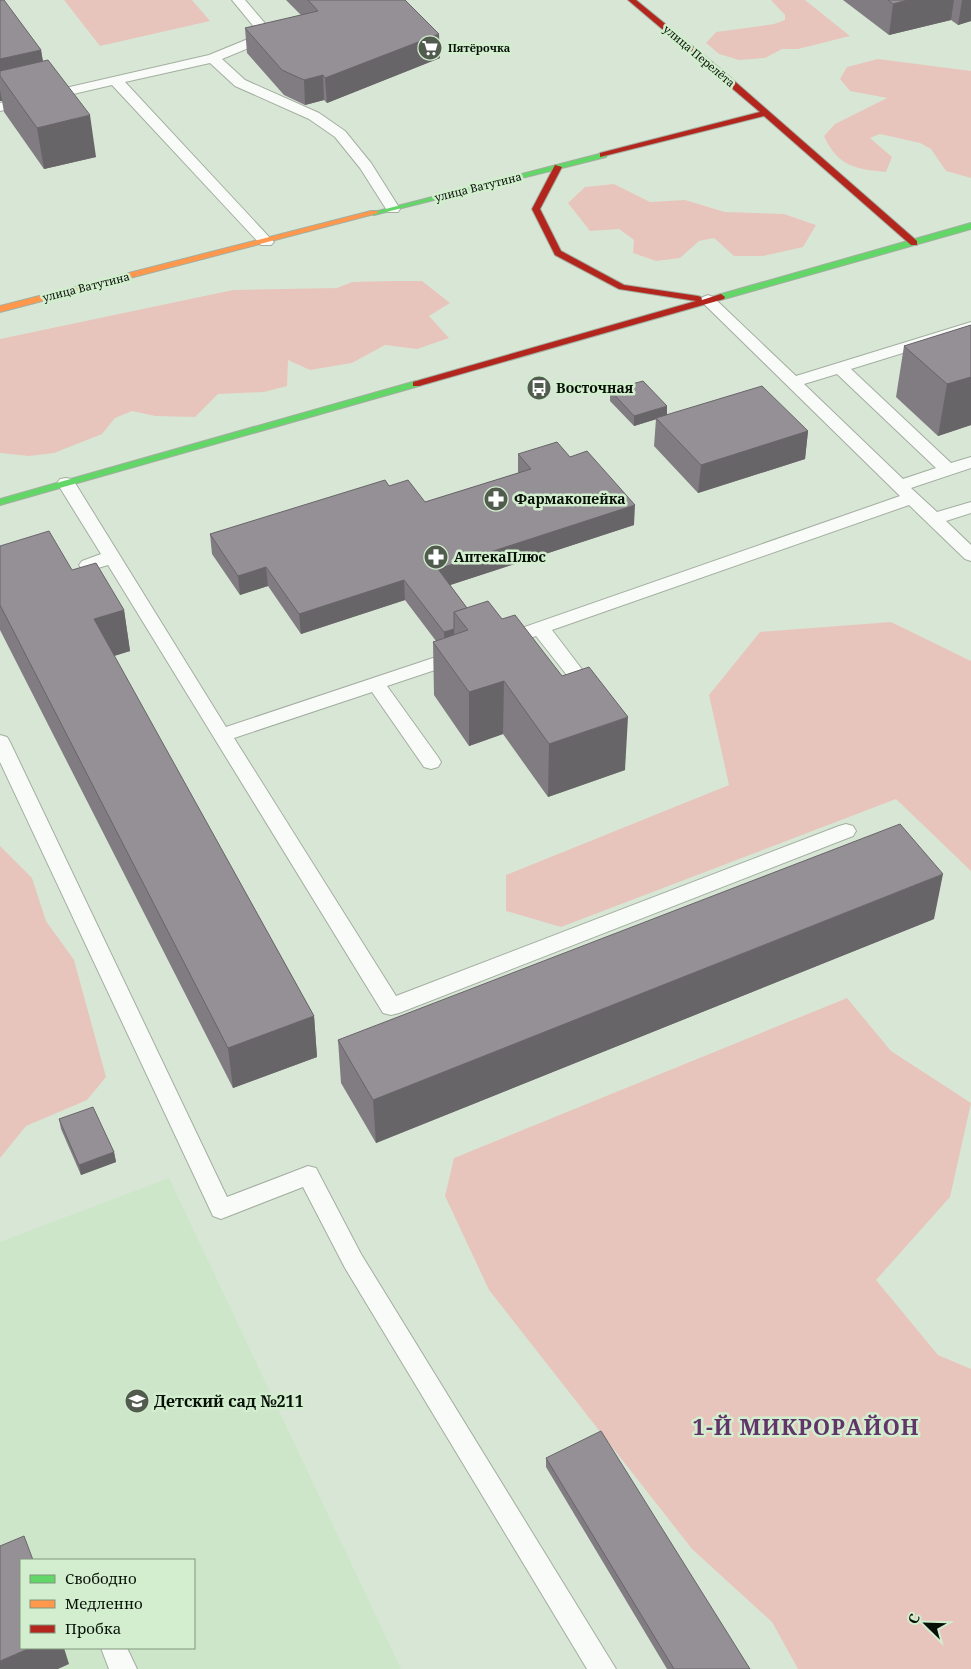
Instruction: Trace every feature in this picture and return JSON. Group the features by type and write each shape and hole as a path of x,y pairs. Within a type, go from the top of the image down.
{"main road":[{"name":"улица Перелёта","path":"632,0 766,113"},
{"name":"улица Ватутина","path":"0,309 766,113"},
{"path":"766,113 914,243"},
{"path":"558,166 536,209 558,253 622,287 708,300"},
{"path":"0,502 971,226"}],"lane":[{"path":"0,107 213,58 268,35 238,0"},
{"path":"213,58 240,84 314,116 340,134 366,166 392,209"},
{"path":"115,80 266,242"},
{"path":"708,300 971,555"},
{"path":"793,382 971,327"},
{"path":"840,368 948,470"},
{"path":"222,735 540,628 905,492 948,470 971,462"},
{"path":"66,483 391,1007 846,831"},
{"path":"934,519 971,507"},
{"path":"88,565 112,557"},
{"path":"540,628 588,689"},
{"path":"376,684 431,762"},
{"path":"0,742 222,1209 308,1175 352,1261 602,1669"},
{"path":"114,1649 123,1669"}],"shaded area":[{"path":"64,0 192,0 210,21 100,46"},
{"path":"771,0 805,0 850,36 798,49 782,49 765,58 739,60 719,54 706,43 716,32 774,24 785,20 785,15"},
{"path":"878,59 971,71 971,178 946,171 931,149 920,143 880,134 870,138 892,157 886,172 857,167 842,160 835,154 824,136 835,124 887,98 850,91 840,79 847,67"},
{"path":"614,184 650,202 685,200 725,212 784,214 816,225 803,247 763,256 734,256 714,238 699,241 680,258 656,261 633,253 634,240 619,229 590,231 568,203 585,187"},
{"path":"422,281 450,303 429,316 449,338 417,349 385,345 352,363 310,370 288,360 287,386 264,392 218,394 195,417 155,416 132,411 115,418 102,434 54,453 29,456 0,453 0,339 233,290 337,288 352,282"},
{"path":"891,622 971,661 971,871 896,799 561,927 506,911 506,875 729,785 709,695 760,632"},
{"path":"0,846 32,878 46,921 74,960 106,1077 87,1100 26,1126 0,1158"},
{"path":"847,998 891,1051 971,1103 950,1197 876,1280 938,1355 971,1369 971,1669 798,1669 772,1622 692,1549 489,1290 445,1196 454,1158"},
{"name":"Детский сад №211","path":"169,1178 401,1669 0,1669 0,1242"}],"building":[{"path":"0,0 4,0 41,50 0,59"},
{"path":"308,0 405,0 439,34 325,78 323,75 304,80 282,70 245,28 318,11"},
{"path":"888,0 908,0 893,4"},
{"path":"48,60 90,115 37,128 0,76 0,71"},
{"path":"971,325 971,377 947,384 904,346"},
{"path":"643,381 667,406 634,416 610,390"},
{"path":"762,386 808,431 701,465 656,418"},
{"path":"557,442 570,457 587,451 635,505 438,569 467,608 454,612 454,629 444,632 404,580 299,614 266,567 238,576 210,534 385,480 389,486 408,480 425,502 531,469 518,454"},
{"path":"49,531 72,570 96,563 124,610 94,619 314,1016 228,1048 0,605 0,546"},
{"path":"488,601 502,619 515,615 562,676 589,667 628,717 549,744 504,681 469,692 433,642 468,630 454,612"},
{"path":"900,824 943,874 373,1100 338,1040"},
{"path":"93,1107 114,1152 79,1165 59,1119"},
{"path":"601,1431 750,1669 674,1669 546,1458"},
{"path":"24,1536 33,1559 20,1559 20,1649 28,1649 0,1661 0,1546"}],"traffic: fast":[{"path":"374,213 603,155"},
{"path":"721,297 971,226"},
{"path":"0,502 416,384"}],"traffic: slow":[{"path":"0,309 374,213"}],"traffic: jam":[{"path":"632,0 721,74 914,243"},
{"path":"603,155 766,113"},
{"path":"558,167 536,209 558,253 622,287 698,299"},
{"path":"416,384 721,297"}],"place":[{"name":"Пятёрочка","path":"430,48"},
{"name":"Восточная","path":"539,388"},
{"name":"Фармакопейка","path":"496,499"},
{"name":"АптекаПлюс","path":"436,557"},
{"name":"Детский сад №211","path":"137,1401"}],"district":[{"name":"1-Й МИКРОРАЙОН","path":"806,1427"}]}
